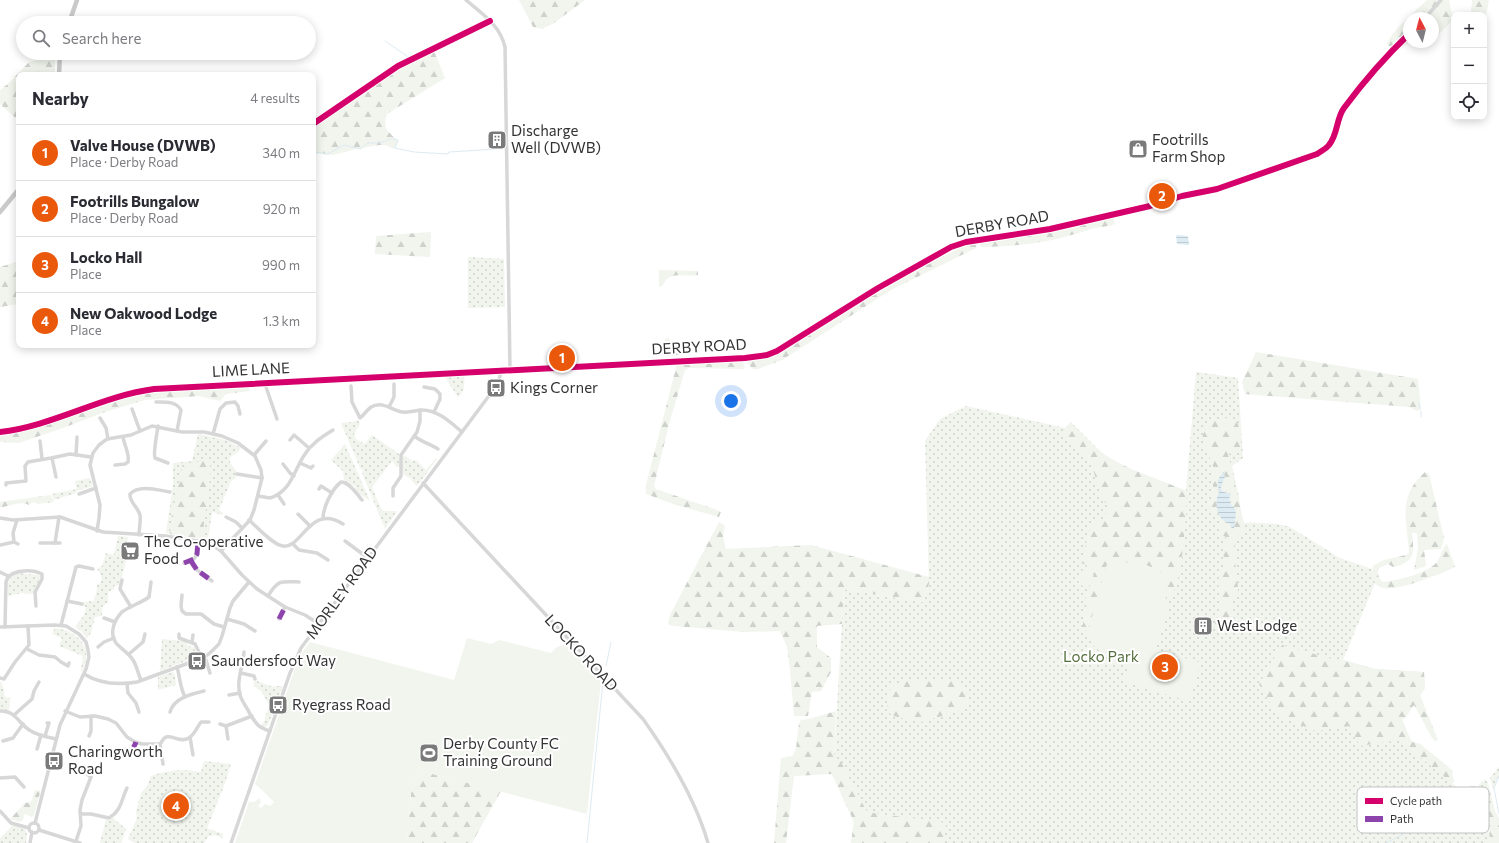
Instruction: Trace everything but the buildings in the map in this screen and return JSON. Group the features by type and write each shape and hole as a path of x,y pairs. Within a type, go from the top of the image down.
{"main road":[{"path":"71,16 77,0"},
{"path":"59,72 60,60"},
{"path":"0,212 16,193"}],"street":[{"path":"466,0 496,27 501,34 505,47 510,369"},
{"path":"1430,12 1441,0"},
{"name":"DERBY ROAD","path":"510,369 743,358 767,355 782,348 878,288 951,247 966,242 1050,229 1137,209 1182,196 1218,189 1310,157 1317,154 1329,145 1344,109 1376,67 1403,40"},
{"name":"LIME LANE","path":"0,432 27,428 138,391 510,369"},
{"name":"MORLEY ROAD","path":"231,843 297,656 306,640 497,384 500,376 500,370"},
{"path":"429,387 430,382"},
{"path":"265,383 277,419"},
{"path":"390,407 394,398 394,384"},
{"path":"351,386 350,393 355,410 360,418 371,407 382,405 404,412 420,410 434,412 462,432"},
{"path":"424,386 437,390 440,394 440,399 434,412"},
{"path":"389,391 394,391"},
{"path":"156,402 177,404 183,409 177,431"},
{"path":"213,434 220,409 226,403 235,402 238,406 240,414"},
{"path":"132,409 140,431"},
{"path":"393,496 391,489 401,476 402,453 419,426 420,410"},
{"path":"100,418 106,428 108,439"},
{"path":"97,531 100,508 91,470 91,457 99,445 108,439 123,437 149,426 158,426 177,431 201,432 232,440 244,447 254,456 261,470 262,478 254,510 249,520 221,550"},
{"path":"158,426 157,442 153,454 155,458 168,462"},
{"path":"258,496 268,498 278,495 288,485 294,476 309,448 316,441 333,430"},
{"path":"290,440 294,435 309,448"},
{"path":"414,436 422,442 432,445 438,449"},
{"path":"76,455 77,437"},
{"path":"116,466 128,462 129,455 124,445 123,437"},
{"path":"40,441 42,459"},
{"path":"254,456 266,441"},
{"path":"6,485 6,483 26,481 26,463 28,462 66,454 91,457"},
{"path":"52,458 56,477"},
{"path":"300,463 311,468 313,466"},
{"path":"282,464 294,476"},
{"path":"237,474 262,478"},
{"path":"323,519 324,510 332,493 341,482 344,482 362,500"},
{"name":"LOCKO ROAD","path":"423,483 643,719 660,743 686,789 704,829 708,843"},
{"path":"320,489 321,486 332,493"},
{"path":"79,494 96,488"},
{"path":"139,535 140,515 130,499 130,494 133,491 146,488 170,492"},
{"path":"278,495 284,504"},
{"path":"298,514 310,526"},
{"path":"55,543 59,517"},
{"path":"0,518 17,520 59,517 97,531 166,536 210,543 221,550 235,568 249,582 268,596 319,624"},
{"path":"226,517 236,522 242,528"},
{"path":"249,520 278,545 285,547 293,544 310,526 318,520 323,519 340,521 343,524"},
{"path":"0,545 16,543 13,533 17,520"},
{"path":"184,563 194,559 197,554 198,541"},
{"path":"345,541 368,558"},
{"path":"40,544 60,543"},
{"path":"293,544 301,550 312,551 322,555 328,560"},
{"path":"322,555 325,552"},
{"path":"191,561 197,570 212,580"},
{"path":"61,625 76,567 79,566 93,569"},
{"path":"0,572 8,576"},
{"path":"29,828 30,825 35,823 60,725 84,674 89,657 86,642 77,631 69,627 61,625 2,627 6,597 6,582 8,576 16,572 38,572 42,574 42,579 36,588 36,606"},
{"path":"122,580 120,589 131,607"},
{"path":"141,680 134,661 129,654 117,644 112,628 121,613 149,597 151,582"},
{"path":"84,674 100,681 126,684 204,657 219,644 233,601 249,582"},
{"path":"268,596 278,583 299,582"},
{"path":"182,595 182,611 186,614 201,614 214,624 224,627"},
{"path":"0,596 6,597"},
{"path":"67,601 82,604"},
{"path":"279,619 285,606"},
{"path":"104,618 115,622"},
{"path":"227,619 244,624 255,631"},
{"path":"0,678 4,679 15,662 27,649 29,642 28,626"},
{"path":"129,654 143,642 145,634"},
{"path":"179,634 179,638 192,642 198,648 204,657 210,673"},
{"path":"192,642 193,635"},
{"path":"98,647 104,642 114,638"},
{"path":"27,649 40,655 55,656 68,666 69,663"},
{"path":"244,652 239,683 240,693 244,704 258,727 270,731"},
{"path":"177,667 181,688 185,697"},
{"path":"241,673 254,676 255,679"},
{"path":"14,715 32,699 39,682"},
{"path":"126,684 128,693 136,703 139,712"},
{"path":"170,712 173,704 185,697 204,691"},
{"path":"230,695 240,693"},
{"path":"0,711 6,711 14,715 32,732 56,739"},
{"path":"65,712 80,717 99,716 112,721 120,727 129,739 142,744 160,744"},
{"path":"89,736 91,731 91,716"},
{"path":"220,724 226,726 252,716"},
{"path":"163,764 160,744 164,738 167,737 180,740 190,737 201,722 210,722"},
{"path":"37,749 49,723 47,723"},
{"path":"3,741 13,738 23,724"},
{"path":"226,726 228,739"},
{"path":"190,737 193,755"},
{"path":"119,750 132,750 136,742"},
{"path":"32,832 35,833 39,830 78,842 81,826 82,800 91,777 83,770 70,766"},
{"path":"0,778 15,776 24,787"},
{"path":"81,814 91,814 109,818 122,803 127,788"},
{"path":"0,811 11,823 29,828 32,832 30,843"},
{"path":"35,823 39,826 39,830"}],"green space":[{"path":"519,0 585,0 554,23 542,29 533,27"},
{"path":"1427,0 1449,0 1451,12 1451,22 1439,34 1439,12 1413,12"},
{"path":"1472,0 1489,0 1487,12 1471,12"},
{"path":"1403,23 1403,47 1399,50 1387,45"},
{"path":"434,51 445,78 387,114 385,123 387,129 398,141 395,149 385,145 379,145 333,155 316,153 316,123 399,67"},
{"path":"55,60 55,72 19,72 29,62"},
{"path":"16,76 16,118 0,104 0,90"},
{"path":"1113,218 1115,224 1047,241 1022,245 981,247 980,243 1031,236"},
{"path":"431,232 430,257 375,254 376,236"},
{"path":"976,244 976,248 891,290 782,360 758,369 753,369 747,363 747,361 768,358 778,353 916,270 962,247"},
{"path":"468,257 504,259 505,307 468,308"},
{"path":"16,262 16,304 0,307 0,267"},
{"path":"659,270 698,271 698,275 673,276 668,278 662,286 659,287"},
{"path":"669,338 673,348 679,351 689,352 689,354 666,356 665,339"},
{"path":"1256,352 1418,379 1421,409 1417,411 1409,407 1245,394 1242,382"},
{"path":"743,362 745,368 742,369 689,368 685,370 669,424 654,486 656,489 721,512 719,517 676,505 646,494 646,485 677,364"},
{"name":"Locko Park","path":"1196,372 1238,378 1243,458 1232,466 1244,523 1267,523 1290,527 1340,558 1372,569 1375,583 1343,660 1375,669 1424,672 1425,688 1405,718 1402,719 1410,739 1413,742 1420,744 1453,771 1452,774 1454,781 1452,783 1456,787 1357,787 1357,833 1489,833 1489,818 1491,821 1489,843 851,843 854,822 842,797 834,758 844,589 923,602 929,584 925,441 940,419 966,406 1065,428 1071,422 1102,453 1123,466 1186,491"},
{"path":"464,375 463,390 458,397 444,376"},
{"path":"248,385 250,391 226,394 220,401 198,396 145,400 108,411 19,443 0,442 0,434 35,427 137,393"},
{"path":"1224,418 1235,419 1239,429 1240,447 1235,452 1228,454 1244,523 1243,532 1235,542 1238,591 1233,598 1232,604 1234,613 1233,629 1215,624 1220,612 1219,576 1225,566 1225,560 1222,552 1225,547 1226,539 1226,537 1220,534 1218,526 1226,523 1231,525 1235,524 1236,513 1231,505 1230,493 1223,491 1221,488 1225,480 1221,474 1217,487 1219,492 1217,505 1218,513 1210,513 1209,511 1207,502 1208,499 1213,499 1213,466 1202,438 1207,426 1216,420"},
{"path":"358,420 360,424 354,434 356,439 365,444 372,435 399,454 400,467 397,467 392,461 372,487 382,511 397,511 385,529 362,473 363,470 360,468 341,423"},
{"path":"1071,423 1105,456 1131,469 1187,491 1181,567 1172,599 1165,596 1169,581 1163,574 1149,566 1132,563 1107,565 1102,577 1097,602 1088,630 1086,631 1082,628 1085,600 1096,568 1081,563 1092,520 1102,521 1108,509 1108,504 1104,502 1091,464 1061,435"},
{"path":"198,434 226,440 241,448 230,457 230,463 237,472 236,478 231,481 219,510 223,513 223,515 212,512 208,540 166,533 173,486 173,463 192,461"},
{"path":"345,444 370,501 355,491 356,488 353,485 350,485 344,480 343,471 331,460"},
{"path":"404,455 412,461 416,460 426,470 436,458 437,459 417,486 411,478 403,474 402,459"},
{"path":"208,460 211,470 202,539 170,534 172,514 183,464"},
{"path":"1425,472 1429,474 1444,538 1441,549 1424,550 1426,565 1414,570 1418,548 1417,533 1412,533 1413,551 1410,559 1401,565 1393,567 1388,564 1379,568 1378,576 1383,582 1404,578 1426,570 1436,563 1447,544 1455,567 1408,585 1383,588 1375,583 1372,569 1374,565 1384,560 1409,553 1406,519 1407,500 1416,481"},
{"path":"90,478 93,486 54,500 52,494 77,489 75,481"},
{"path":"51,495 54,502 38,504 34,502 29,505 19,503 0,507 0,502"},
{"path":"719,522 725,526 723,536 726,549 811,545 929,577 929,584 923,602 844,589 842,624 817,626 817,647 831,658 831,672 821,691 812,692 808,716 794,716 787,647 780,631 744,632 669,625 668,622 671,613"},
{"path":"118,536 128,537 124,559 126,561 120,583 108,592 108,602 102,607 102,616 95,617 91,633 87,638 75,627 84,615 86,607 82,606 83,602 94,601 97,585 101,583 101,577 97,569 102,566 106,553 114,555"},
{"path":"1131,562 1152,567 1165,576 1169,581 1165,596 1169,608 1155,650 1199,662 1200,666 1189,701 1124,682 1126,675 1125,673 1127,673 1130,661 1106,653 1092,644 1089,630 1107,565"},
{"path":"1084,566 1094,569 1088,588 1078,584"},
{"path":"18,573 39,575 41,577 33,594 22,593 8,596 8,582 11,577"},
{"path":"55,628 71,633 82,642 86,655 82,672 83,656 59,646 62,638 52,634"},
{"name":"Derby County FC Training Ground","path":"467,638 491,644 499,640 551,653 557,647 567,644 601,681 587,814 425,772 417,777 411,793 407,843 235,843 249,802 254,802 260,798 261,802 258,806 261,808 265,804 270,806 274,802 255,784 299,657 310,642 454,680"},
{"path":"162,639 184,641 189,646 193,647 199,656 160,671"},
{"path":"1282,645 1375,669 1424,672 1425,688 1420,695 1438,740 1435,741 1432,738 1414,705 1405,718 1402,719 1412,742 1420,744 1453,771 1452,774 1454,781 1452,783 1399,740 1360,746 1349,726 1316,731 1278,716 1259,684"},
{"path":"172,672 175,674 176,685 158,690 158,677"},
{"path":"952,679 961,682 969,699 966,706 956,712 921,722 891,715 887,705 887,696 892,687 896,684 912,680"},
{"path":"257,681 273,687 283,686 268,725 265,727 261,725 264,722 269,705 261,691 255,687 253,682"},
{"path":"0,682 2,683 5,697 10,698 9,710 0,709"},
{"path":"836,711 834,757 840,760 867,812 946,823 944,843 851,843 854,822 832,774 794,776 786,843 774,843 781,758 793,756 796,748 799,723 801,720"},
{"path":"204,761 231,764 207,828 223,834 222,838 215,835 209,836 204,843 135,843 128,839 137,818 136,812 141,793 147,786 151,776 163,772 201,772"},
{"path":"1499,767 1499,776 1493,790 1490,778"},
{"path":"425,772 501,791 472,843 407,843 411,793 417,777"},
{"name":"Locko Park","path":"1485,779 1489,787 1477,787"},
{"name":"Locko Park","path":"1489,787 1493,803 1489,805"},
{"path":"35,790 40,791 40,793 34,815 32,817 24,814 23,820 20,822 10,819 25,803 31,802"},
{"path":"1493,803 1499,819 1499,843 1489,843 1491,821 1489,818 1489,805"},
{"path":"113,818 126,829 121,843 100,843 106,819 109,820"},
{"path":"11,825 25,828 27,835 26,843 0,843 0,838 12,826"}],"shaded area":[{"path":"1177,235 1188,236 1189,245 1177,244"},
{"path":"1224,472 1225,477 1221,489 1224,492 1231,494 1229,499 1236,513 1234,528 1232,529 1230,524 1223,520 1217,510 1217,498 1219,492 1218,482"}],"waterway":[{"path":"385,41 407,56 408,65"},
{"path":"316,152 328,154 344,145 361,149 367,143 380,142 392,138 398,140 395,148 414,152 448,154 449,152 497,149"},
{"path":"1419,403 1420,409"},
{"path":"1421,411 1421,417"},
{"path":"606,666 611,642"},
{"path":"587,843 603,681"},
{"path":"1499,776 1494,788 1499,814"},
{"path":"1386,843 1405,833"}],"marked path":[{"path":"184,563 194,559 197,554 198,541"},
{"path":"191,561 197,570 212,581"},
{"path":"279,619 285,607"},
{"path":"119,750 130,750 136,742"}],"cycle path":[{"path":"316,122 398,66 490,21"},
{"path":"0,432 39,424 115,398 154,389 745,358 767,355 777,351 878,288 951,247 966,242 1050,229 1150,206 1182,196 1217,189 1317,154 1326,148 1332,141 1341,112 1344,108 1383,60 1403,40"}],"place":[{"name":"Discharge Well (DVWB)","path":"497,140"},
{"name":"Footrills Farm Shop","path":"1138,149"},
{"name":"Footrills Bungalow","path":"1162,196"},
{"name":"Valve House (DVWB)","path":"562,358"},
{"name":"Kings Corner","path":"496,388"},
{"name":"The Co-operative Food","path":"130,551"},
{"name":"West Lodge","path":"1203,626"},
{"name":"Saundersfoot Way","path":"197,661"},
{"name":"Locko Hall","path":"1165,667"},
{"name":"Ryegrass Road","path":"278,705"},
{"name":"Derby County FC Training Ground","path":"429,753"},
{"name":"Charingworth Road","path":"54,761"},
{"name":"New Oakwood Lodge","path":"176,806"}]}
